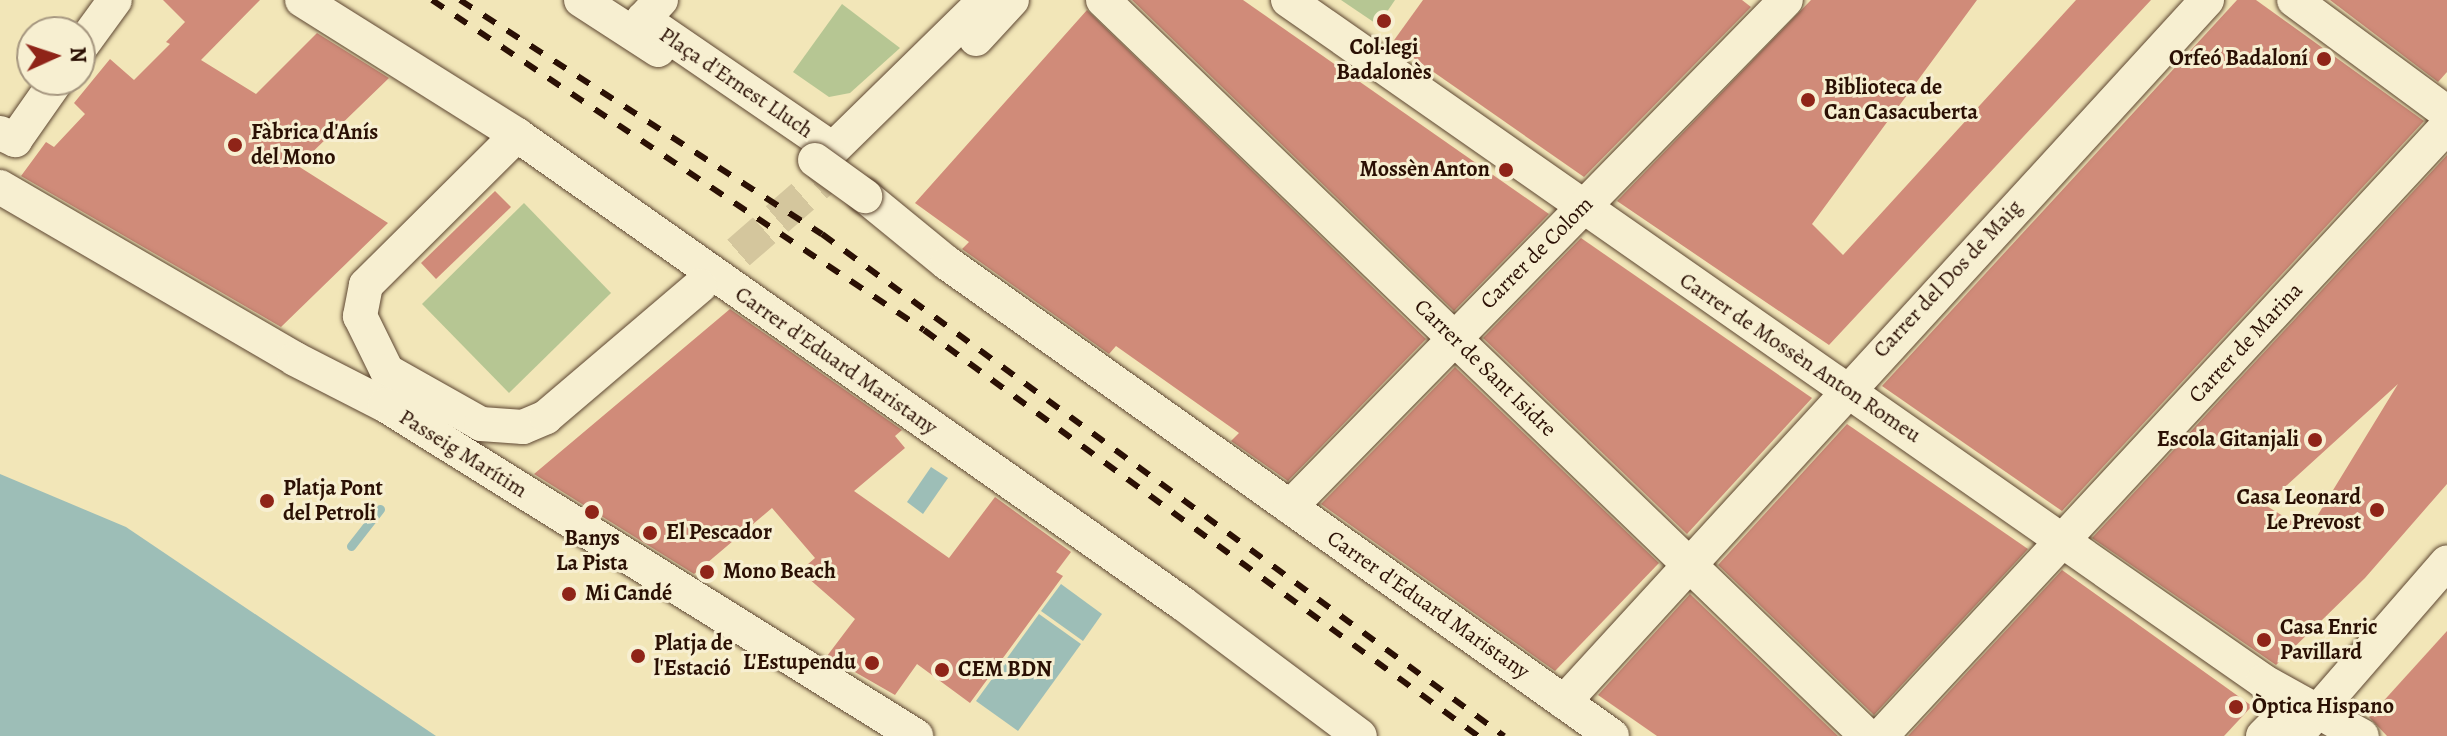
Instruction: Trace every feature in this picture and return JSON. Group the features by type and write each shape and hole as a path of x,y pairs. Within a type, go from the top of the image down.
{"street":[{"path":"96,26 115,0"},
{"name":"Carrer d'Eduard Maristany","path":"302,0 517,135 1182,603 1360,736"},
{"name":"Carrer d'Eduard Maristany","path":"581,0 827,163 947,263 1612,736"},
{"name":"Plaça d'Ernest Lluch","path":"661,0 643,19 833,149 985,0"},
{"path":"827,163 891,124 1012,0"},
{"name":"Carrer de Sant Isidre","path":"1103,0 1867,736"},
{"name":"Carrer de Mossèn Anton Romeu","path":"1288,0 1583,206 1732,315 1847,388 2324,725"},
{"name":"Carrer del Dos de Maig","path":"1564,702 1847,388 2207,0"},
{"path":"2294,0 2447,113"},
{"name":"Carrer de Colom","path":"1290,507 1782,1"},
{"path":"0,133 15,140 46,96"},
{"name":"Carrer de Marina","path":"1881,736 2447,126"},
{"path":"517,135 366,285 360,316 387,371 481,424 523,427 546,417 700,286"},
{"name":"Passeig Marítim","path":"0,187 295,359 385,405 916,736"},
{"path":"2263,736 2324,725 2446,565"}],"green space":[{"path":"1341,0 1395,0 1378,25"},
{"path":"842,4 900,48 850,93 829,97 793,72"},
{"path":"524,203 611,293 509,393 422,304"}],"water":[{"path":"931,467 948,478 923,514 907,502"},
{"path":"0,474 126,527 436,736 0,736"},
{"path":"1061,584 1102,614 1083,641 1041,611"},
{"path":"1039,614 1081,644 1018,731 976,701"}],"building":[{"path":"163,0 260,0 201,60 256,94 317,33 389,78 298,166 388,223 281,327 21,176 46,142 54,147 85,114 74,103 80,96 96,96 96,76 110,59 134,80 170,44 166,42 185,22"},
{"path":"1132,0 1243,0 1549,214 1454,311"},
{"path":"1423,0 1742,0 1751,7 1584,177 1392,43"},
{"name":"Biblioteca de Can Casacuberta","path":"1811,0 1977,0 1812,224 1843,255 2076,0 2151,0 1829,345 1617,201"},
{"path":"2237,0 2256,0 2424,121 2062,511 1882,386"},
{"path":"2330,0 2447,0 2447,72 2438,82"},
{"path":"1087,10 1426,339 1288,481 1231,441 1239,433 1116,346 1109,354 962,249 969,242 915,203"},
{"path":"2447,155 2447,484 2365,578 2276,665 2092,538","holes":["2398,384 2308,531 2265,505"]},
{"path":"495,191 511,207 436,279 421,263"},
{"path":"1581,238 1812,398 1687,534 1483,338"},
{"path":"730,309 902,430 895,436 905,448 854,491 949,558 995,497 1071,552 1056,572 1063,576 970,703 917,664 895,695 827,656 855,619 800,571 815,558 772,508 694,574 534,474"},
{"path":"1455,367 1659,563 1555,671 1321,504"},
{"path":"1847,424 2028,549 1874,715 1718,565"},
{"path":"2062,570 2252,706 2224,736 1908,736"},
{"path":"1690,594 1838,736 1657,736 1598,695"},
{"path":"2447,631 2447,736 2387,736 2369,717"}],"waterway":[{"path":"351,546 380,509"}],"tunnel":[{"path":"700,286 838,166"}],"railway":[{"path":"432,0 924,330 1478,736"},
{"path":"460,0 822,234 1504,736"}],"place":[{"name":"Col·legi Badalonès","path":"1384,21"},
{"name":"Orfeó Badaloní","path":"2324,59"},
{"name":"Biblioteca de Can Casacuberta","path":"1808,100"},
{"name":"Fàbrica d'Anís del Mono","path":"235,145"},
{"name":"Mossèn Anton","path":"1506,170"},
{"name":"Escola Gitanjali","path":"2315,440"},
{"name":"Platja Pont del Petroli","path":"267,501"},
{"name":"Casa Leonard Le Prevost","path":"2377,510"},
{"name":"Banys La Pista","path":"592,512"},
{"name":"El Pescador","path":"650,533"},
{"name":"Mono Beach","path":"707,572"},
{"name":"Mi Candé","path":"569,594"},
{"name":"Casa Enric Pavillard","path":"2264,640"},
{"name":"Platja de l'Estació","path":"638,656"},
{"name":"L'Estupendu","path":"872,663"},
{"name":"CEM BDN","path":"942,670"},
{"name":"Òptica Hispano","path":"2236,707"}]}
